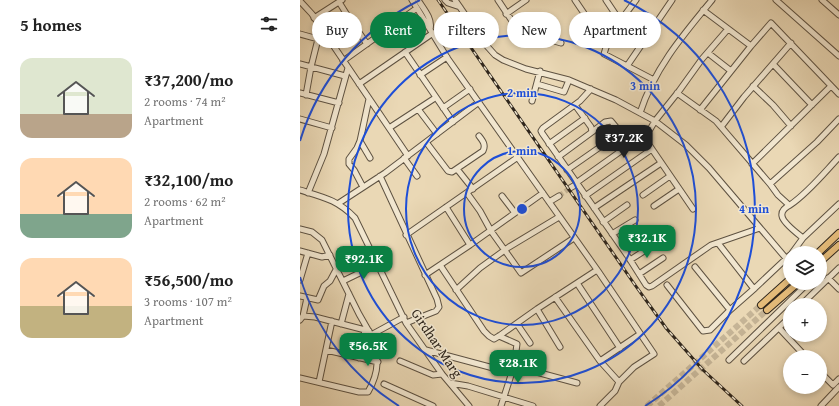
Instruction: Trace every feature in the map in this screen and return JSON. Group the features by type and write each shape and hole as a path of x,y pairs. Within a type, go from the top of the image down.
{"main road":[{"path":"825,246 839,233"},
{"path":"827,256 839,245"},
{"path":"761,304 783,285"},
{"path":"767,310 790,290"}],"street":[{"path":"323,12 341,0 346,12"},
{"path":"412,0 447,57 597,270 654,354 634,367 619,382 615,391 600,406"},
{"path":"418,0 430,20 432,31"},
{"path":"445,0 448,3 460,7"},
{"path":"455,0 486,45 495,55 503,60 569,80 616,100 654,121 697,155 760,228 783,251"},
{"path":"498,0 506,14 526,0"},
{"path":"575,0 583,12"},
{"path":"606,0 614,12"},
{"path":"627,12 636,0"},
{"path":"627,66 672,0"},
{"path":"640,113 643,102 654,80 676,43 712,0"},
{"path":"776,0 839,56"},
{"path":"822,0 839,15"},
{"path":"300,2 312,16"},
{"path":"300,12 305,7"},
{"path":"343,61 417,8"},
{"path":"703,10 751,46"},
{"path":"700,110 771,23 839,94"},
{"path":"570,188 649,131 654,121 728,28"},
{"path":"359,84 432,31"},
{"path":"300,34 312,37"},
{"path":"362,37 367,44"},
{"path":"722,127 753,86 791,43"},
{"path":"306,95 316,48"},
{"path":"334,48 389,128 417,176"},
{"path":"606,48 604,54 654,80"},
{"path":"405,52 453,122"},
{"path":"708,53 731,71"},
{"path":"420,75 447,57"},
{"path":"300,64 345,76"},
{"path":"774,64 812,105"},
{"path":"308,193 324,154 348,68"},
{"path":"532,101 540,71"},
{"path":"537,84 564,92 569,80"},
{"path":"753,86 773,105 791,126"},
{"path":"752,164 831,86"},
{"path":"443,108 470,89"},
{"path":"591,89 541,131 649,287 711,246 760,228"},
{"path":"300,93 338,103"},
{"path":"677,93 716,121 778,195 789,205"},
{"path":"389,128 436,98"},
{"path":"363,187 349,164 349,159 360,141 369,99"},
{"path":"339,203 380,176 479,102"},
{"path":"575,104 591,127 592,132"},
{"path":"418,109 437,134"},
{"path":"549,144 585,118"},
{"path":"300,119 332,128"},
{"path":"770,184 817,142 839,119"},
{"path":"558,157 605,122 611,121 629,146"},
{"path":"567,170 620,133"},
{"path":"426,142 448,171 452,172 483,151 485,148 484,143 479,136"},
{"path":"643,136 693,209"},
{"path":"360,141 370,158"},
{"path":"585,196 652,149"},
{"path":"406,235 518,157"},
{"path":"803,238 782,217 784,210 839,157"},
{"path":"594,208 661,163"},
{"path":"457,169 472,189"},
{"path":"380,176 439,307 436,311 406,323"},
{"path":"643,194 670,176"},
{"path":"654,206 679,189"},
{"name":"Girdhar Marg","path":"300,190 339,203 356,218 406,323 442,374 469,406"},
{"path":"467,193 522,273 574,238"},
{"path":"425,275 515,214 543,193"},
{"path":"502,196 515,214"},
{"path":"549,202 559,196"},
{"path":"798,246 803,238 839,204"},
{"path":"603,222 627,205"},
{"path":"446,208 470,245"},
{"path":"456,290 480,268 505,250 536,230 559,218"},
{"path":"612,234 634,220"},
{"path":"300,229 312,232 322,240 368,332 378,362 372,385 368,392 359,392 300,378"},
{"path":"622,247 644,233"},
{"path":"718,243 754,289"},
{"path":"630,260 655,244"},
{"path":"300,251 322,257 330,255"},
{"path":"300,280 308,253"},
{"path":"639,274 663,258"},
{"path":"343,281 378,264"},
{"path":"667,285 703,331 710,330 730,310 783,264"},
{"path":"440,265 489,336 494,338 597,270"},
{"path":"695,267 730,310"},
{"path":"300,296 318,300 324,286 330,281 336,268"},
{"path":"808,298 839,268"},
{"path":"828,278 839,289"},
{"path":"577,283 620,348"},
{"path":"795,298 802,290"},
{"path":"341,324 349,294"},
{"path":"556,297 600,361 619,382"},
{"path":"307,298 301,318 315,317 368,332 404,317"},
{"path":"537,309 560,347"},
{"path":"729,360 783,311"},
{"path":"319,382 332,322"},
{"path":"517,324 530,343"},
{"path":"744,361 783,324"},
{"path":"779,328 799,350"},
{"path":"359,358 368,332"},
{"path":"600,361 640,334"},
{"path":"499,336 517,344 514,366 505,398 501,406"},
{"path":"326,350 378,362"},
{"path":"426,350 497,369 514,366 577,383"},
{"path":"400,361 433,375 442,374"},
{"path":"827,379 833,385 839,379"},
{"path":"450,383 468,386 533,406"},
{"path":"384,384 433,406"},
{"path":"821,406 839,387"}],"tunnel":[{"path":"559,196 570,188"},
{"path":"647,406 761,305"},
{"path":"659,406 767,310"}],"railway":[{"path":"438,0 666,328 703,370 742,406"}]}
